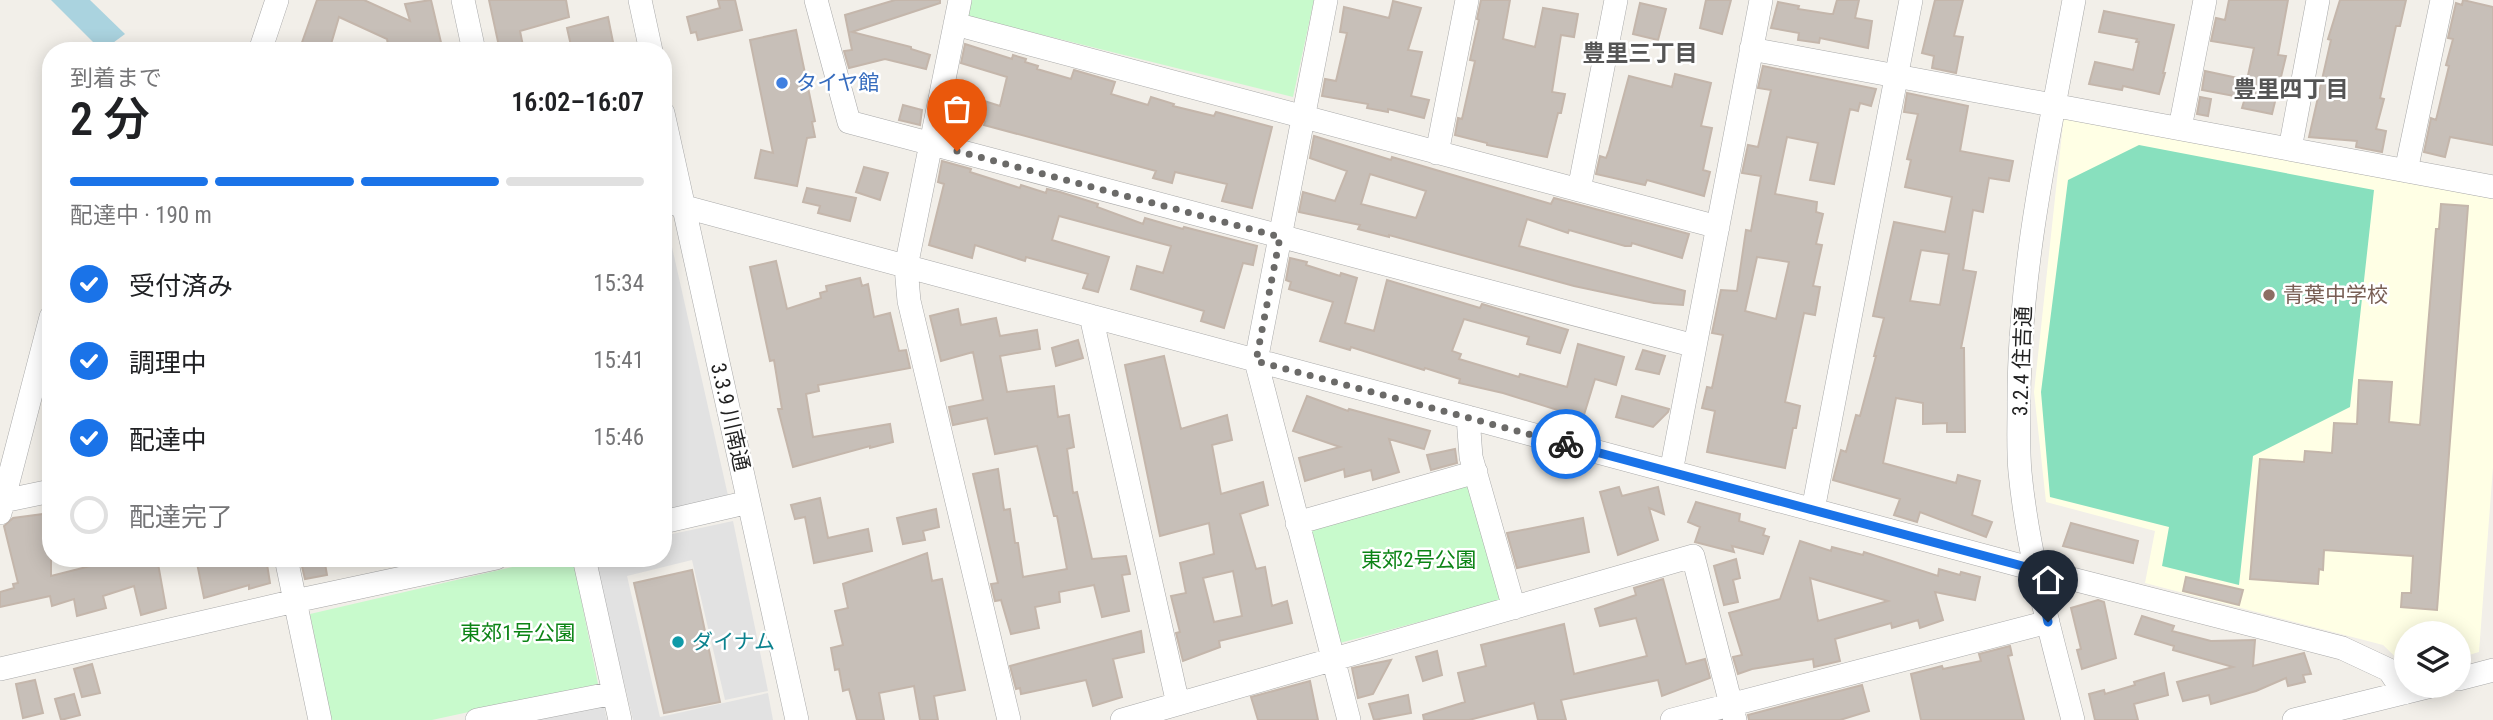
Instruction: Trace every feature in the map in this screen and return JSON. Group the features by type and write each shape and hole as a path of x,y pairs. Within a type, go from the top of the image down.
{"street":[{"path":"263,42 277,0"},
{"path":"463,0 472,42"},
{"path":"640,0 649,42"},
{"path":"816,0 849,122 1695,346"},
{"path":"960,0 906,267 909,301 1009,720"},
{"path":"1325,0 1256,361 1349,720"},
{"path":"1437,153 1467,0"},
{"path":"1578,191 1616,0"},
{"path":"1671,472 1761,0"},
{"path":"1813,510 1911,0"},
{"name":"3.2.4 住吉通","path":"2073,720 2028,535 2019,469 2019,374 2024,300 2037,196 2074,0"},
{"path":"2180,128 2205,0"},
{"path":"2290,149 2318,0"},
{"path":"2406,171 2442,0"},
{"path":"955,24 1717,227"},
{"path":"1751,50 2493,187"},
{"path":"673,204 2037,570 2342,648 2389,670 2394,678"},
{"name":"3.3.9 川南通","path":"673,204 749,502 797,720"},
{"path":"1091,316 1178,704"},
{"path":"2,507 42,356"},
{"path":"1468,417 1472,457 1514,608"},
{"path":"1297,523 1476,472"},
{"path":"2,507 42,494"},
{"path":"672,520 749,502"},
{"path":"1122,720 1693,556 1733,712"},
{"path":"288,567 320,720"},
{"path":"0,669 454,567"},
{"path":"586,567 620,720"},
{"path":"1672,720 1733,712 2048,622"},
{"path":"2471,675 2493,667"},
{"path":"477,720 614,693"},
{"path":"2294,720 2394,695"}],"shaded area":[{"name":"青葉中学校","path":"2064,115 2493,199 2493,467 2479,652 2471,654 2471,621 2394,621 2394,656 2383,645 2145,583 2155,531 2046,502 2034,392"},
{"path":"672,247 729,500 672,513"},
{"path":"733,521 768,691 725,700 692,560 672,565 672,534"},
{"path":"596,567 664,567 627,576 660,717 768,693 773,720 633,720"},
{"path":"603,702 607,720 517,720"}],"green space":[{"path":"970,0 1314,0 1293,97 967,16"},
{"path":"2139,145 2374,190 2350,407 2253,456 2239,585 2162,566 2169,527 2050,497 2041,392 2068,180"},
{"name":"東郊2号公園","path":"1472,481 1502,600 1336,644 1305,530"},
{"name":"東郊1号公園","path":"512,567 575,567 598,684 432,720 331,720 310,614"}],"water":[{"path":"51,0 90,0 125,34 114,42 93,42"}],"building":[{"path":"317,0 364,0 410,21 405,4 431,0 441,42 388,42 387,39 339,17 332,42 302,42"},
{"path":"489,0 566,0 569,17 520,31 522,42 498,42"},
{"path":"718,0 735,0 742,30 698,40 696,32 691,33 687,17 720,8"},
{"path":"895,0 940,0 940,3 852,32 911,47 930,55 926,69 885,59 849,68 844,51 852,50 845,15"},
{"path":"1481,0 1510,0 1503,39 1535,47 1543,8 1578,14 1574,37 1561,35 1552,92 1565,94 1547,157 1487,145 1455,135 1458,118 1462,119 1475,61 1470,60"},
{"path":"1706,0 1731,0 1722,34 1700,28"},
{"path":"1837,0 1859,0 1855,18 1872,21 1868,48 1820,38 1819,43 1798,40 1799,33 1771,28 1778,2 1799,6 1798,9 1833,14"},
{"path":"1935,0 1963,0 1954,36 1963,37 1956,73 1932,68 1934,56 1922,53"},
{"path":"2229,0 2288,0 2278,55 2286,56 2272,114 2242,108 2245,98 2202,90 2205,71 2247,80 2254,48 2211,41 2216,18 2225,20"},
{"path":"2340,0 2406,0 2400,26 2396,26 2380,98 2384,99 2376,129 2386,131 2382,152 2356,147 2357,141 2309,137 2331,40 2328,39"},
{"path":"2463,0 2493,7 2493,145 2450,137 2445,157 2424,152 2431,118 2436,120 2449,66 2446,65 2453,39 2448,38 2456,3 2462,5"},
{"path":"1393,1 1421,8 1408,50 1422,52 1411,96 1429,100 1424,118 1388,109 1388,112 1367,108 1368,104 1322,96 1325,79 1336,81 1347,33 1340,32 1344,7 1389,18"},
{"path":"1640,3 1666,9 1658,40 1633,34"},
{"path":"2104,11 2174,25 2159,94 2123,86 2122,90 2089,84 2095,62 2133,70 2139,42 2136,42 2137,39 2099,32"},
{"path":"608,17 613,42 570,42 567,28"},
{"path":"796,30 815,121 812,122 815,137 807,138 797,186 755,178 761,150 773,153 750,40"},
{"path":"965,44 1012,59 1013,55 1026,59 1025,62 1038,66 1037,69 1071,79 1074,70 1115,82 1111,94 1148,105 1151,97 1174,104 1173,106 1214,116 1216,112 1272,127 1252,208 1222,201 1227,184 1175,172 1172,183 1153,178 1156,171 984,125 985,122 952,113 956,92 1000,106 1007,77 961,63"},
{"path":"1763,66 1876,89 1871,106 1860,103 1858,111 1850,109 1834,184 1810,180 1818,143 1787,137 1775,194 1817,202 1816,212 1823,214 1816,244 1822,245 1813,286 1820,287 1815,315 1804,313 1785,402 1800,406 1785,468 1707,452 1715,411 1702,408 1707,387 1712,388 1723,335 1712,333 1721,290 1737,291 1746,230 1751,231 1761,176 1742,173 1748,145 1758,147 1771,90 1758,88","holes":["1757,257 1789,262 1776,319 1745,311"]},
{"path":"1675,74 1711,83 1701,126 1712,128 1703,170 1710,172 1704,196 1647,180 1645,185 1596,174 1600,156 1606,158 1609,150 1629,76 1672,87"},
{"path":"1907,93 1968,106 1960,151 2013,161 2009,181 1989,178 1983,212 1973,210 1963,270 1976,272 1961,348 1964,348 1965,432 1947,432 1947,423 1923,424 1923,403 1896,398 1883,463 1956,483 1958,475 1980,481 1972,515 1992,522 1986,537 1920,512 1917,522 1894,515 1900,499 1833,480 1841,450 1846,452 1856,415 1860,416 1876,356 1884,318 1873,316 1894,222 1945,232 1952,197 1905,187 1911,160 1907,159 1918,114 1904,112","holes":["1921,250 1949,254 1940,305 1910,301"]},
{"path":"2200,97 2211,99 2208,116 2197,114"},
{"path":"903,105 922,110 920,125 899,120"},
{"path":"1314,136 1551,204 1554,198 1689,234 1682,258 1632,243 1631,246 1625,246 1569,230 1568,233 1527,219 1519,246 1685,291 1683,305 1654,303 1574,286 1389,235 1358,229 1360,225 1299,212 1303,192 1335,201 1347,171 1310,158","holes":["1370,174 1426,191 1416,218 1361,204"]},
{"path":"942,161 1020,188 1021,185 1046,193 1047,189 1060,192 1098,204 1097,207 1143,224 1145,218 1257,246 1253,265 1243,263 1224,328 1201,321 1204,311 1131,289 1137,266 1163,273 1171,246 1059,216 1052,240 1109,257 1098,292 1083,288 1088,274 1026,257 1025,261 975,245 972,258 929,245 944,184 938,182"},
{"path":"864,167 888,173 880,200 856,192"},
{"path":"807,188 856,198 850,221 818,213 820,206 803,202"},
{"path":"2441,204 2468,206 2437,610 2401,607 2402,593 2411,593 2413,556 2324,550 2323,570 2319,569 2318,584 2250,579 2260,459 2304,462 2305,451 2332,453 2334,423 2357,424 2359,380 2392,382 2389,422 2420,425 2436,229 2439,229"},
{"path":"1290,258 1340,276 1341,273 1357,278 1345,323 1374,331 1387,280 1480,308 1482,304 1568,330 1560,353 1527,344 1529,337 1464,319 1452,351 1461,354 1459,359 1519,377 1520,374 1567,387 1578,344 1624,357 1616,385 1595,379 1583,418 1503,393 1459,383 1460,379 1425,368 1424,370 1351,347 1350,350 1320,341 1333,302 1289,289 1291,282 1286,280"},
{"path":"776,261 787,309 821,298 820,293 827,291 826,286 860,278 862,286 868,284 874,317 890,313 899,351 906,350 910,368 818,385 819,391 806,394 813,437 890,424 893,442 793,467 778,409 782,409 774,360 770,361 750,267"},
{"path":"958,309 961,325 996,318 1000,336 1037,330 1040,349 1000,356 1007,392 1054,386 1058,417 1069,415 1074,447 1067,449 1073,493 1077,492 1092,559 1126,556 1130,574 1122,575 1129,611 1102,617 1094,585 1059,592 1060,602 1035,607 1039,628 1011,634 1001,600 995,601 991,584 998,583 973,474 998,469 1004,510 1010,509 1023,577 1067,569 1057,516 1054,516 1037,446 995,454 987,418 953,425 949,407 983,400 973,352 941,361 930,316"},
{"path":"1078,340 1083,358 1056,366 1052,348"},
{"path":"1643,350 1665,356 1659,374 1636,369"},
{"path":"1164,356 1181,429 1227,415 1232,440 1212,445 1221,494 1263,482 1268,505 1240,514 1256,569 1265,567 1272,606 1287,601 1292,623 1219,641 1220,647 1183,661 1176,633 1180,632 1171,596 1186,593 1180,563 1214,554 1209,523 1160,536 1125,365","holes":["1233,571 1242,616 1214,622 1203,578"]},
{"path":"1307,396 1348,411 1349,409 1430,431 1424,449 1389,439 1399,472 1373,480 1371,470 1345,477 1344,469 1305,481 1299,458 1340,447 1293,431"},
{"path":"1622,396 1669,409 1653,427 1616,417"},
{"path":"1455,449 1457,463 1431,470 1427,455"},
{"path":"1619,487 1622,496 1658,487 1664,514 1649,508 1658,540 1618,555 1600,492"},
{"path":"820,498 828,538 868,529 872,551 814,563 805,517 795,519 791,505"},
{"path":"1696,502 1740,514 1739,521 1765,529 1763,535 1769,537 1763,554 1732,546 1734,552 1695,542 1700,527 1688,522"},
{"path":"936,509 939,527 923,531 925,540 903,544 897,518"},
{"path":"42,514 42,567 51,567 51,576 86,567 159,567 166,608 141,615 134,586 103,596 106,608 77,616 74,599 52,606 50,596 0,607 0,592 14,588 13,584 18,583 4,526 13,518"},
{"path":"1583,518 1589,552 1517,568 1507,533"},
{"path":"2071,523 2138,541 2133,563 2063,546"},
{"path":"1800,541 1831,551 1832,547 1863,555 1864,552 1938,576 1939,569 1980,577 1975,600 1935,592 1943,620 1920,628 1918,620 1892,628 1891,623 1835,639 1840,661 1814,667 1813,659 1752,669 1738,674 1733,657 1742,655 1729,613 1780,599","holes":["1810,578 1888,601 1818,621"]},
{"path":"927,553 932,581 942,579 965,690 934,696 938,720 920,720 914,686 879,693 884,720 857,720 849,689 843,691 839,669 835,670 831,648 843,645 835,611 848,608 843,584"},
{"path":"1736,559 1740,578 1733,580 1738,602 1724,605 1714,566"},
{"path":"198,567 267,567 270,583 249,589 249,585 204,598"},
{"path":"302,567 326,567 327,575 305,579"},
{"name":"ダイナム","path":"692,570 720,702 664,713 634,583"},
{"path":"2186,577 2243,590 2239,605 2183,591"},
{"path":"1663,579 1686,664 1705,659 1710,678 1662,696 1658,680 1561,700 1566,720 1538,720 1534,703 1469,720 1424,720 1423,715 1465,702 1458,673 1486,666 1481,645 1564,624 1574,674 1647,656 1636,618 1600,626 1595,609 1636,595 1634,588"},
{"path":"2098,600 2104,602 2116,658 2082,669 2077,650 2081,649 2071,608"},
{"path":"2142,616 2174,626 2172,631 2211,641 2255,640 2253,666 2304,653 2311,674 2303,675 2305,682 2288,686 2286,678 2256,691 2211,704 2209,695 2183,701 2177,682 2233,667 2173,650 2174,646 2135,634"},
{"path":"1141,631 1144,652 1113,659 1122,697 1093,706 1086,680 1021,694 1020,688 1016,689 1010,666"},
{"path":"2010,646 2012,655 2008,656 2024,720 1921,720 1911,674 1942,666 1943,669 1981,661 1979,654"},
{"path":"1437,651 1442,675 1423,681 1416,657"},
{"path":"1391,660 1373,694 1358,698 1352,668"},
{"path":"92,664 100,693 82,697 74,669"},
{"path":"2164,673 2168,695 2134,704 2138,720 2095,720 2089,694 2104,690 2105,694"},
{"path":"35,680 43,713 23,718 16,684"},
{"path":"1310,681 1318,720 1258,720 1251,697"},
{"path":"1862,685 1869,711 1840,720 1749,720 1748,715"},
{"path":"74,694 80,715 61,720 55,699"},
{"path":"1408,695 1411,713 1374,720 1369,704"}],"way so far":[{"path":"957,151 1280,237 1256,361 1566,444"}],"place":[{"name":"タイヤ館","path":"782,83"},
{"name":"青葉中学校","path":"2269,295"},
{"name":"ダイナム","path":"678,642"}],"district":[{"name":"豊里三丁目","path":"1640,53"},
{"name":"豊里四丁目","path":"2291,89"}],"route":[{"path":"1566,444 2037,570 2048,622"}]}
